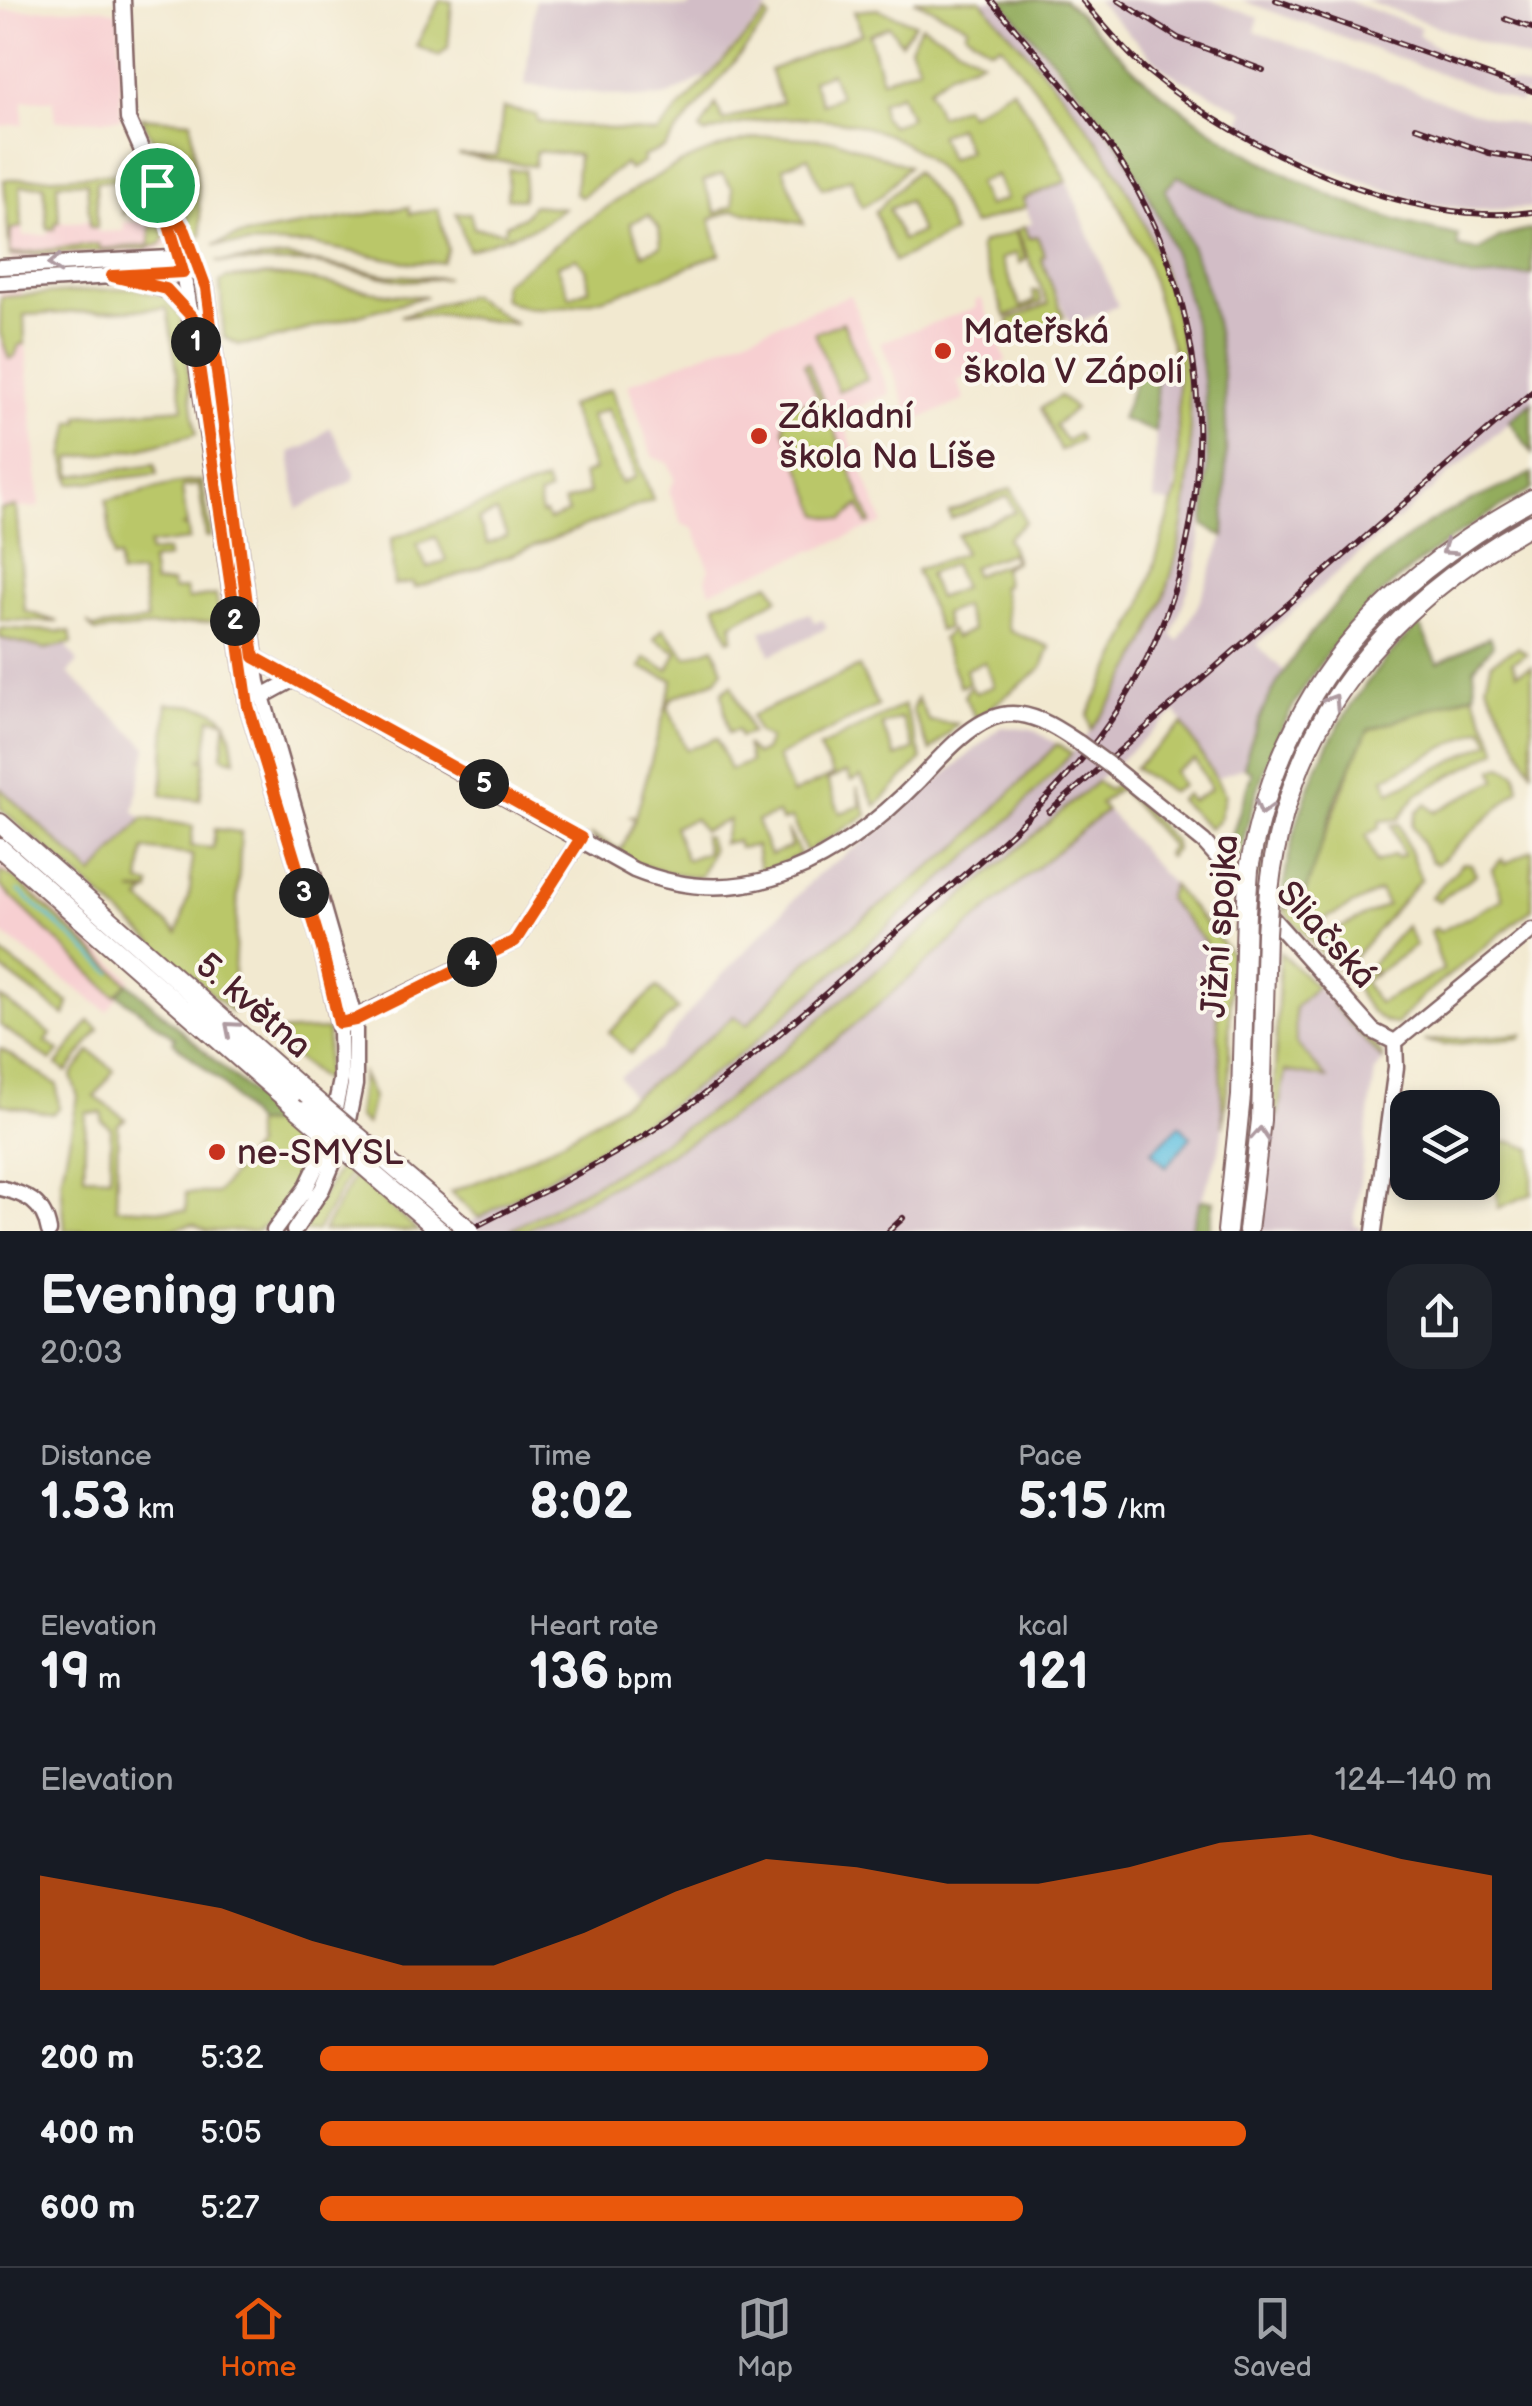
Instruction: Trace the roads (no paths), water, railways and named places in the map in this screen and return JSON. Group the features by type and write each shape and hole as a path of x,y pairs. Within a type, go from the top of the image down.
{"highway":[{"name":"Jižní spojka","path":"1224,1231 1231,1202 1242,1096 1250,869 1260,818 1283,750 1339,654 1382,604 1420,570 1532,499"},
{"name":"Jižní spojka","path":"1248,1231 1262,1120 1269,891 1280,826 1298,770 1318,727 1357,666 1426,594 1532,524"},
{"name":"5. května","path":"0,824 470,1231"},
{"name":"5. května","path":"0,848 440,1231"}],"street":[{"path":"123,0 128,119 190,264 261,697 355,1020 355,1084 345,1135 322,1189 294,1231"},
{"path":"0,267 190,264"},
{"path":"0,283 112,276 190,264"},
{"path":"190,264 192,317 248,706 322,949 339,1023 341,1080 328,1142 306,1188 274,1231"},
{"path":"112,276 166,289 192,317"},
{"path":"242,670 254,657"},
{"path":"254,657 581,838 515,941 355,1020 339,1023"},
{"path":"261,697 294,679"},
{"name":"Sliačská","path":"581,838 634,870 674,884 735,884 772,877 852,842 974,730 1002,714 1028,716 1066,734 1122,774 1204,842 1373,1031 1395,1042"},
{"path":"1374,1231 1396,1067 1395,1042 1532,930"},
{"path":"0,1188 34,1201 45,1215 48,1231"}],"water":[{"path":"1180,1125 1191,1137 1166,1167 1152,1151"}],"waterway":[{"path":"18,890 112,973"}],"railway":[{"path":"467,1231 608,1157 685,1108 777,1036 969,870 1018,826 1085,755 1129,692 1162,624 1185,553 1196,479 1197,404 1188,330 1167,257 1136,188 1068,91 991,0"},
{"path":"1082,0 1150,73 1231,129 1279,155 1382,196 1434,208 1485,214 1532,212"},
{"path":"1118,0 1178,38 1263,70"},
{"path":"1276,0 1532,91"},
{"path":"1506,19 1532,28"},
{"path":"1416,127 1489,153 1532,160"},
{"path":"1049,812 1532,392"},
{"path":"889,1231 903,1218"}],"place":[{"name":"Mateřská škola V Zápolí","path":"943,351"},
{"name":"Základní škola Na Líše","path":"759,436"},
{"name":"ne-SMYSL","path":"217,1152"}]}
